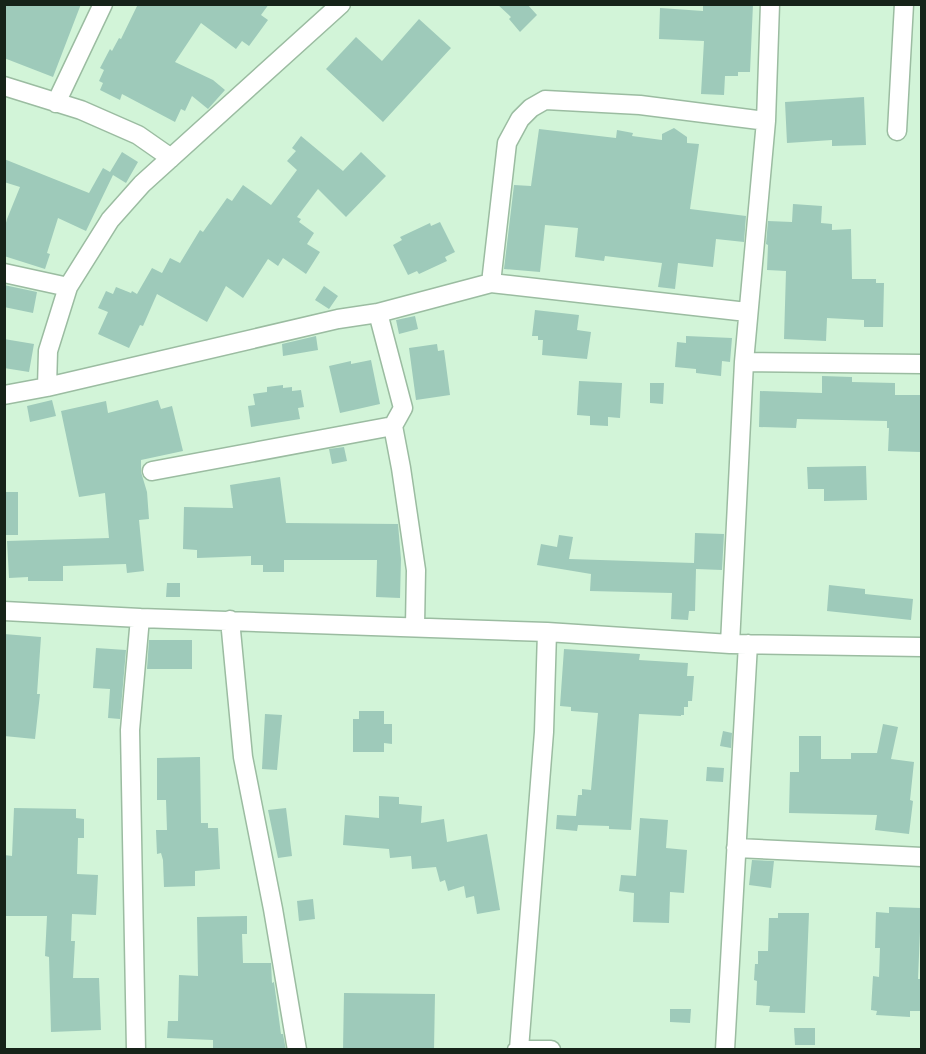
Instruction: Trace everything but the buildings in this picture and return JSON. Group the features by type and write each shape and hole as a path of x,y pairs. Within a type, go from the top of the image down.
{"street":[{"path":"56,103 103,4"},
{"path":"47,387 48,351 68,287 110,220 142,184 341,4"},
{"path":"724,1050 736,848 744,362 766,121 771,4"},
{"path":"897,131 904,4"},
{"path":"4,86 81,110 138,135 171,158"},
{"path":"491,283 507,143 520,119 531,108 545,100 640,105 766,121"},
{"path":"4,273 68,287"},
{"path":"4,394 47,387 338,319 378,313 491,283 747,312"},
{"path":"378,313 403,408 393,426 416,570 415,626"},
{"path":"744,362 921,364"},
{"path":"152,471 393,426"},
{"path":"4,611 140,618 415,626 739,644 921,646"},
{"path":"136,1050 130,730 140,618"},
{"path":"230,620 243,757 273,909 297,1050"},
{"path":"546,632 544,732 518,1049 551,1050"},
{"path":"736,848 921,857"}]}
